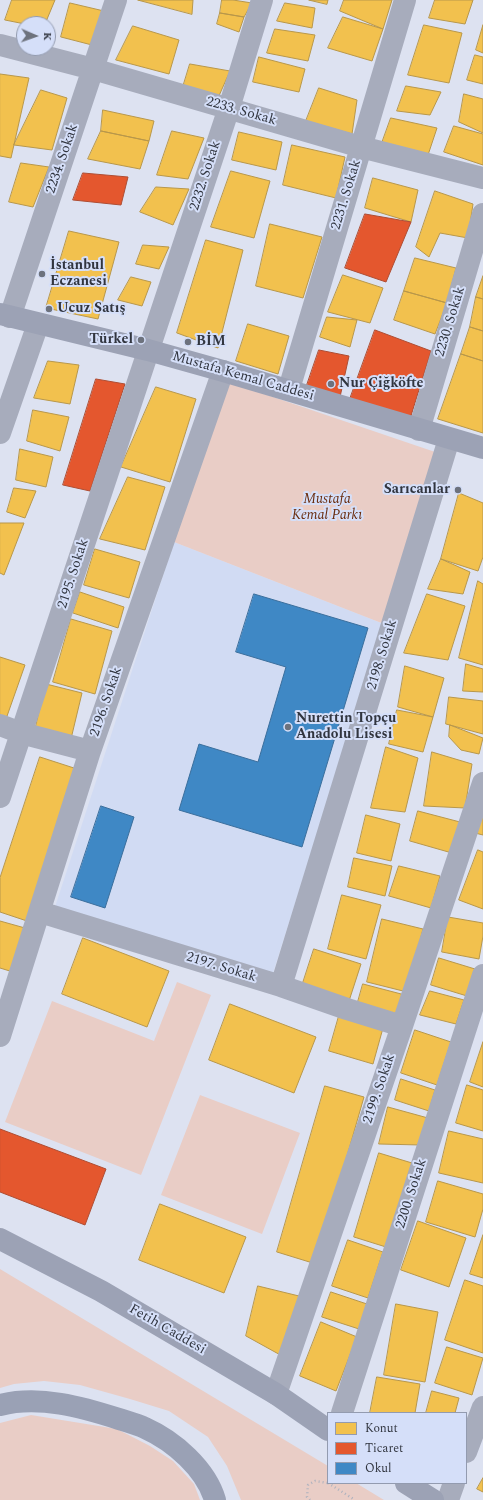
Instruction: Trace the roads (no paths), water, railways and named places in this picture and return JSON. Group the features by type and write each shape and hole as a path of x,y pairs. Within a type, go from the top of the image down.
{"highway":[{"path":"0,1405 10,1403 47,1402 94,1411 145,1428 176,1447 197,1468 211,1488 215,1500"}],"street":[{"name":"2234. Sokak","path":"5,316 116,0"},
{"name":"2232. Sokak","path":"148,350 262,0"},
{"name":"2231. Sokak","path":"289,389 405,0"},
{"name":"2233. Sokak","path":"0,45 93,69 361,147 483,178"},
{"name":"2230. Sokak","path":"419,430 483,214"},
{"name":"Mustafa Kemal Caddesi","path":"5,316 148,350 289,389 419,430 483,448"},
{"path":"0,433 38,324"},
{"name":"2195. Sokak","path":"0,797 148,350"},
{"name":"2196. Sokak","path":"0,1036 90,751 223,371"},
{"name":"2198. Sokak","path":"281,986 450,439"},
{"path":"0,725 21,733 90,751"},
{"name":"2199. Sokak","path":"276,1394 402,1026 475,833 483,783"},
{"name":"2197. Sokak","path":"40,912 281,986 346,1009 402,1026"},
{"name":"2200. Sokak","path":"342,1412 483,975"},
{"name":"Fetih Caddesi","path":"0,1239 101,1292 276,1394 327,1429"},
{"path":"467,1449 483,1407"},
{"path":"408,1484 433,1500"},
{"path":"448,1500 454,1484"}],"place":[{"name":"İstanbul Eczanesi","path":"42,274"},
{"name":"Ucuz Satış","path":"49,309"},
{"name":"Türkel","path":"141,340"},
{"name":"BİM","path":"188,342"},
{"name":"Nur Çiğköfte","path":"331,384"},
{"name":"Sarıcanlar","path":"458,490"},
{"name":"Nurettin Topçu Anadolu Lisesi","path":"288,727"}],"park label":[{"name":"Mustafa Kemal Parkı","path":"327,508"}]}
